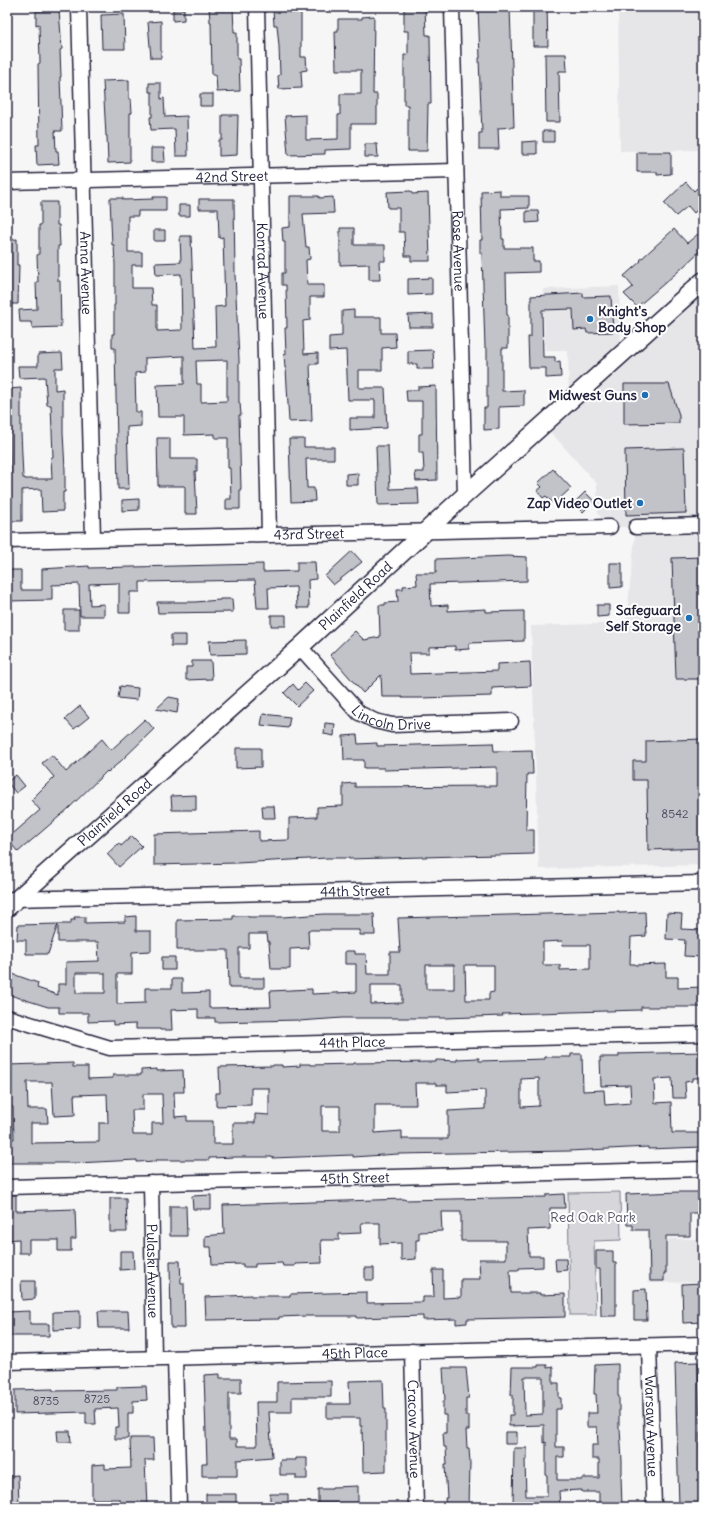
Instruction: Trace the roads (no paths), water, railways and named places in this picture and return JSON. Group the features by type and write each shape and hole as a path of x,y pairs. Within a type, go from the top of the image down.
{"street":[{"name":"Anna Avenue","path":"79,7 93,538"},
{"name":"Konrad Avenue","path":"256,7 269,534"},
{"name":"Rose Avenue","path":"452,7 464,496"},
{"name":"42nd Street","path":"7,182 456,171"},
{"name":"Plainfield Road","path":"10,902 300,647 464,496 703,281"},
{"path":"636,527 703,525"},
{"name":"43rd Street","path":"7,540 610,527"},
{"name":"Lincoln Drive","path":"300,647 359,713 375,721 392,725 511,721"},
{"name":"44th Street","path":"10,902 703,883"},
{"name":"44th Place","path":"7,1017 110,1048 703,1034"},
{"name":"45th Street","path":"7,1187 703,1169"},
{"name":"Pulaski Avenue","path":"151,1183 154,1358"},
{"name":"45th Place","path":"7,1362 703,1344"},
{"name":"Warsaw Avenue","path":"649,1346 654,1507"},
{"name":"Cracow Avenue","path":"412,1351 416,1507"},
{"path":"175,1358 179,1507"}],"place":[{"name":"Knight's Body Shop","path":"590,319"},
{"name":"Midwest Guns","path":"645,395"},
{"name":"Zap Video Outlet","path":"640,503"},
{"name":"Safeguard Self Storage","path":"689,618"}],"park label":[{"name":"Red Oak Park","path":"593,1217"}]}
